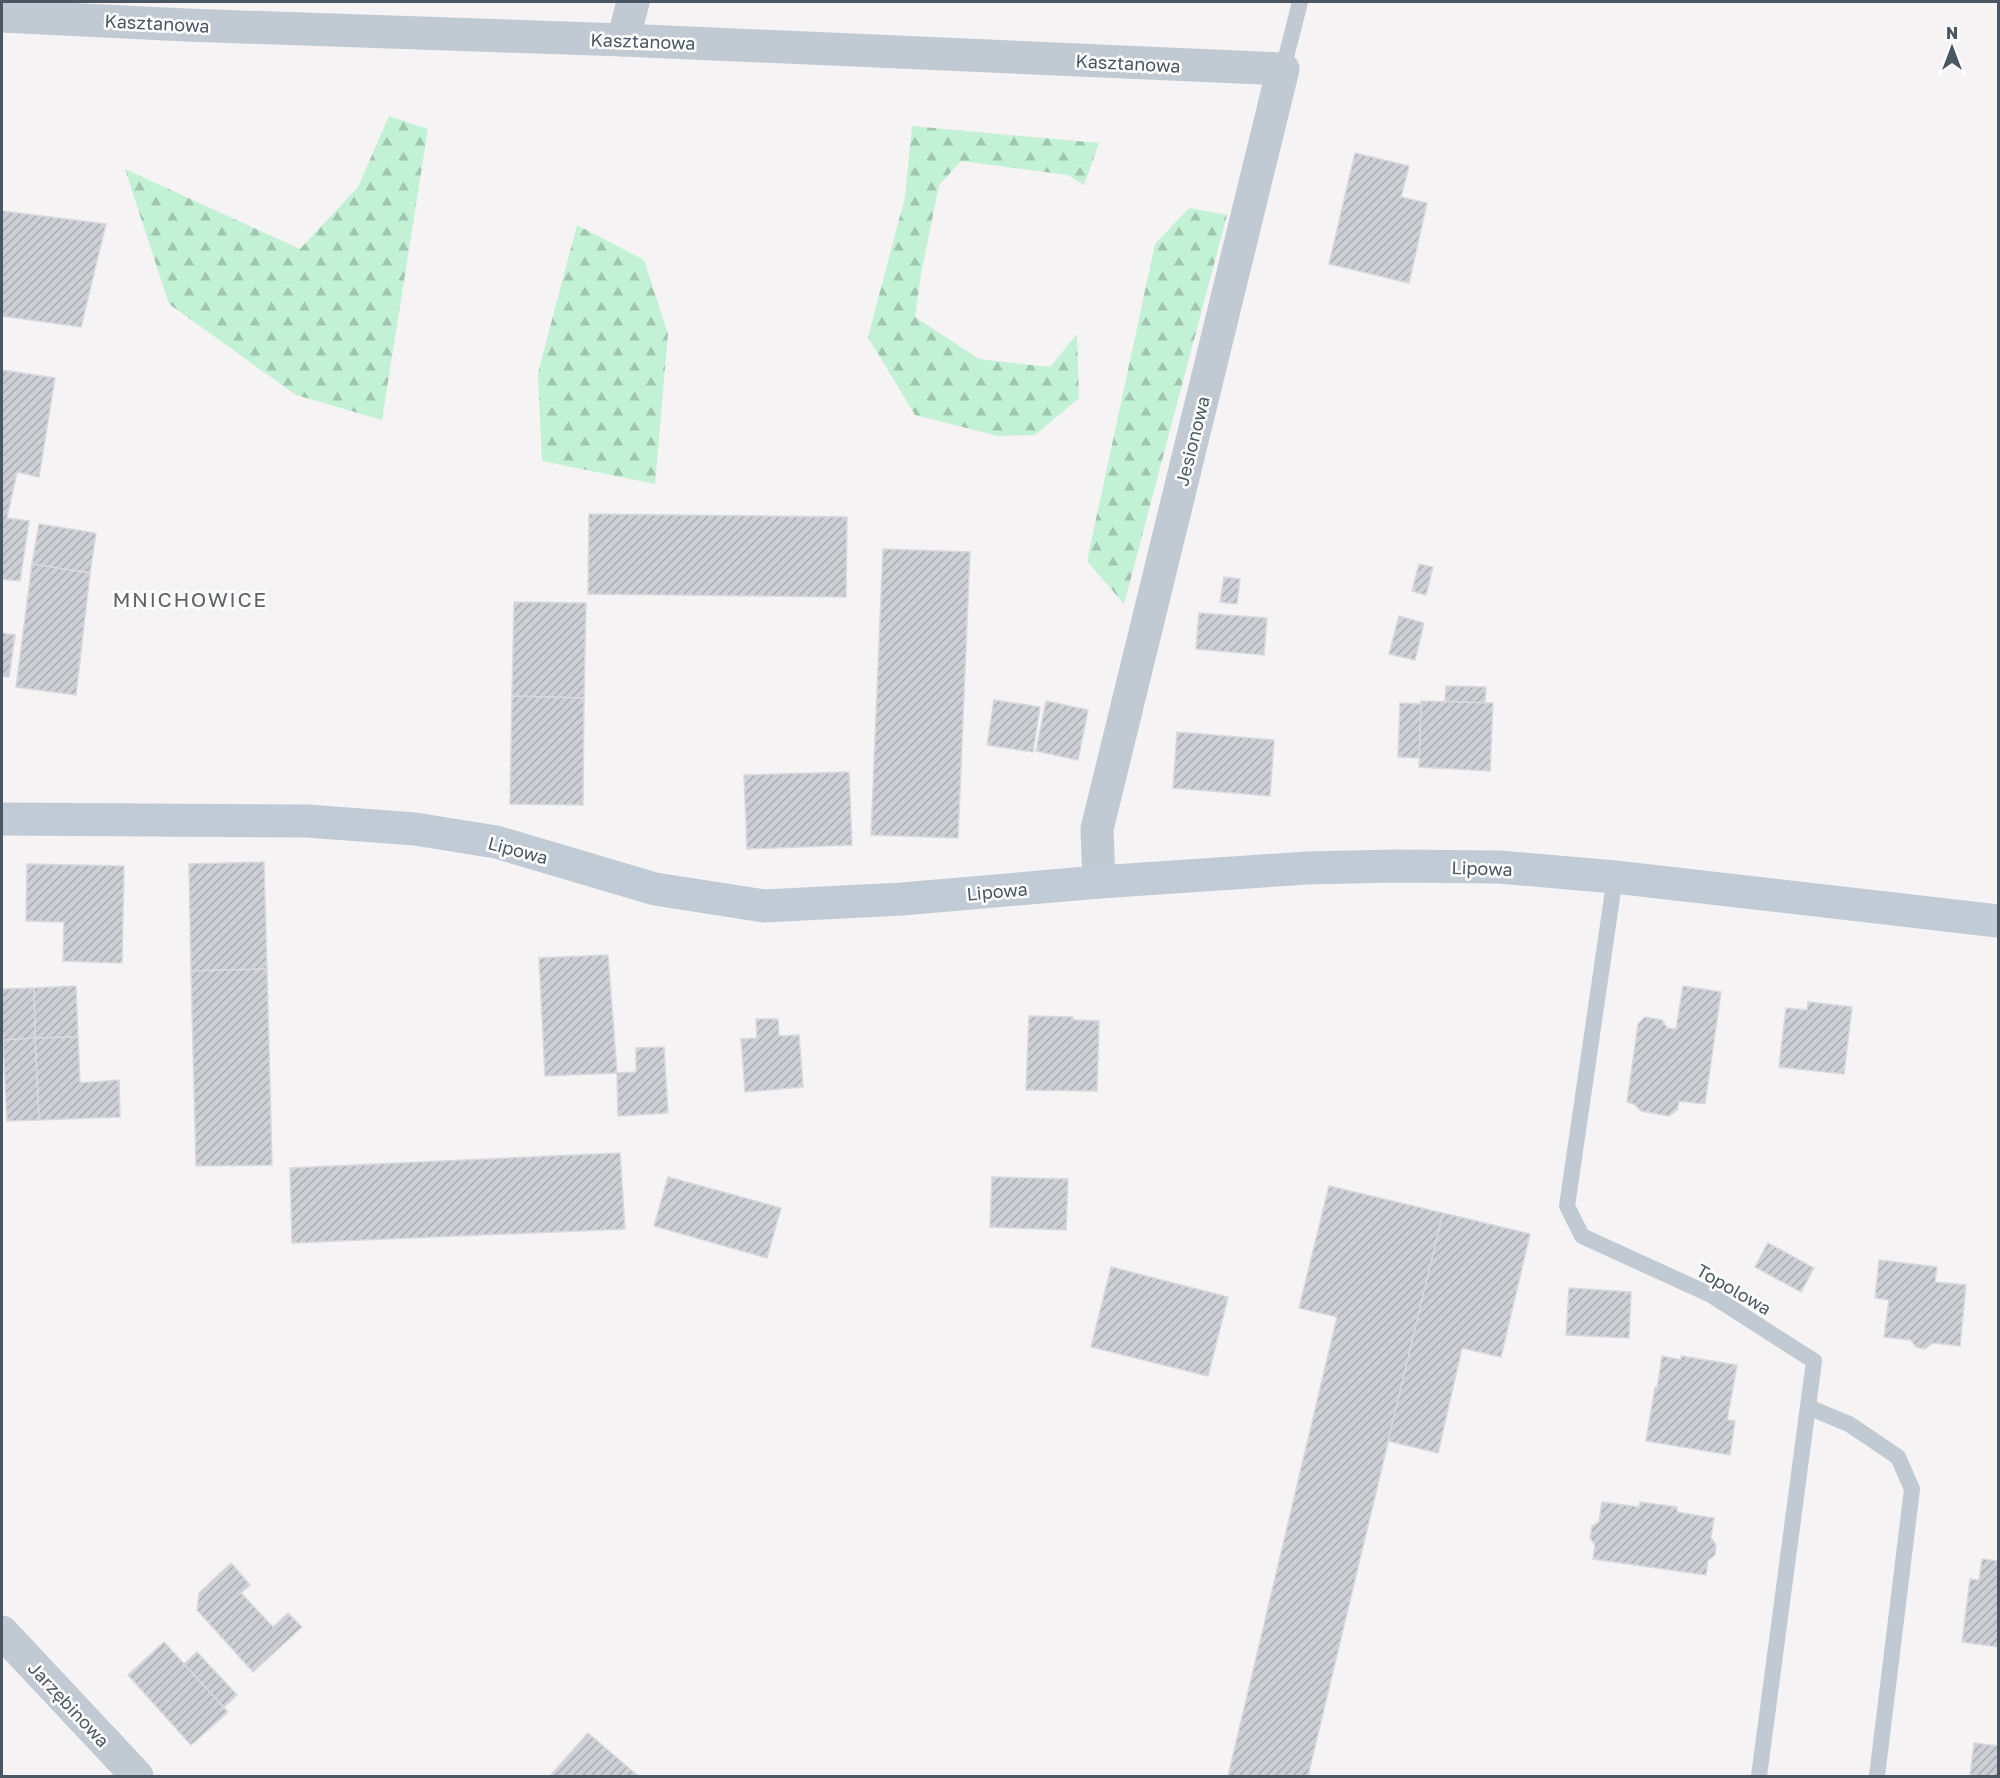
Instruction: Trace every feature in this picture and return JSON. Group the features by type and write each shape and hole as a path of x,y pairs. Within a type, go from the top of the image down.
{"street":[{"path":"624,40 633,2"},
{"name":"Kasztanowa","path":"2,16 1283,69"},
{"name":"Jesionowa","path":"1099,882 1097,829 1283,69"},
{"name":"Lipowa","path":"2,819 308,821 415,829 496,842 655,890 764,906 902,899 1099,882 1307,868 1499,867 1615,877 1998,921"},
{"name":"Jarzębinowa","path":"2,1632 136,1776"}],"lane":[{"name":"Jesionowa","path":"1283,69 1300,2"},
{"name":"Topolowa","path":"1615,877 1567,1206 1582,1236 1711,1295 1814,1361 1759,1776"},
{"path":"1808,1407 1849,1425 1898,1458 1912,1489 1878,1776"}],"green space":[{"path":"389,116 428,129 382,420 296,395 169,304 125,169 300,249 358,187"},
{"path":"912,126 1099,143 1084,185 1068,175 961,161 939,185 915,317 979,359 1050,367 1077,334 1079,398 1035,435 998,436 915,415 868,337 905,197"},
{"path":"1189,208 1227,215 1124,604 1087,561 1155,244"},
{"path":"577,225 644,260 668,334 655,484 542,461 538,373"}],"building":[{"path":"1355,153 1409,166 1401,197 1427,203 1409,283 1329,264"},
{"path":"2,211 106,224 81,327 2,316"},
{"path":"2,370 55,378 39,477 17,472 7,518 29,521 20,581 2,579"},
{"path":"589,514 847,517 846,597 588,594"},
{"path":"39,524 96,533 90,573 32,564"},
{"path":"883,549 970,552 958,838 871,835"},
{"path":"32,564 90,573 76,695 16,687"},
{"path":"1419,564 1433,567 1426,595 1412,591"},
{"path":"1224,577 1240,579 1237,604 1220,602"},
{"path":"514,602 586,603 584,698 512,696"},
{"path":"1199,613 1267,618 1264,655 1196,649"},
{"path":"1399,616 1424,623 1415,660 1389,654"},
{"path":"2,633 15,635 9,677 2,676"},
{"path":"1446,686 1486,687 1485,703 1445,701"},
{"path":"512,696 584,698 583,805 510,804"},
{"path":"994,700 1040,707 1033,752 987,745"},
{"path":"1046,701 1088,710 1078,760 1036,751"},
{"path":"1421,701 1493,703 1490,771 1419,767"},
{"path":"1400,703 1421,704 1419,758 1398,757"},
{"path":"1177,732 1274,740 1270,796 1173,788"},
{"path":"849,772 852,845 747,849 744,775"},
{"path":"264,862 267,969 191,971 189,864"},
{"path":"27,864 124,866 122,963 63,961 64,922 26,921"},
{"path":"608,955 617,1073 545,1076 539,958"},
{"path":"267,969 272,1165 196,1166 191,971"},
{"path":"76,986 78,1037 35,1038 34,988"},
{"path":"1683,986 1721,992 1705,1104 1679,1101 1677,1110 1669,1116 1641,1111 1634,1104 1627,1102 1638,1024 1645,1017 1662,1020 1667,1028 1676,1029"},
{"path":"34,988 35,1038 2,1040 2,989"},
{"path":"1808,1002 1852,1007 1844,1074 1779,1067 1786,1008 1807,1010"},
{"path":"1029,1016 1073,1017 1073,1020 1099,1021 1097,1091 1026,1090"},
{"path":"756,1019 778,1019 779,1036 799,1035 803,1087 745,1092 741,1039 757,1038"},
{"path":"78,1037 80,1083 119,1080 120,1117 39,1120 35,1038"},
{"path":"35,1038 39,1120 7,1121 3,1040"},
{"path":"664,1047 668,1113 618,1116 617,1073 636,1072 636,1048"},
{"path":"620,1153 625,1229 292,1243 290,1168"},
{"path":"668,1177 781,1208 767,1258 654,1226"},
{"path":"992,1177 1068,1179 1066,1230 990,1227"},
{"path":"1329,1186 1443,1213 1308,1776 1228,1776 1337,1317 1299,1308"},
{"path":"1443,1213 1530,1234 1501,1357 1462,1348 1438,1453 1388,1441"},
{"path":"1768,1243 1814,1268 1801,1292 1755,1267"},
{"path":"1879,1260 1937,1267 1935,1282 1966,1285 1960,1346 1933,1343 1925,1349 1916,1347 1911,1340 1884,1337 1889,1300 1875,1298"},
{"path":"1111,1267 1228,1297 1208,1376 1091,1347"},
{"path":"1569,1288 1631,1292 1629,1338 1566,1335"},
{"path":"1662,1356 1681,1360 1681,1356 1737,1365 1727,1420 1735,1421 1730,1455 1646,1441"},
{"path":"1602,1502 1639,1507 1640,1502 1677,1507 1677,1512 1714,1518 1711,1538 1716,1545 1715,1555 1708,1560 1706,1575 1593,1559 1595,1545 1590,1538 1592,1526 1599,1522"},
{"path":"1982,1559 1998,1561 1998,1647 1962,1642 1970,1579 1979,1580"},
{"path":"231,1563 250,1585 208,1622 197,1610 199,1593"},
{"path":"241,1593 273,1627 288,1613 302,1627 253,1672 208,1622"},
{"path":"164,1642 228,1712 191,1745 128,1675"},
{"path":"197,1652 237,1695 224,1707 184,1664"},
{"path":"588,1733 638,1776 550,1776"},
{"path":"1974,1743 1998,1746 1998,1776 1970,1776"}],"district":[{"name":"MNICHOWICE","path":"190,599"}]}
